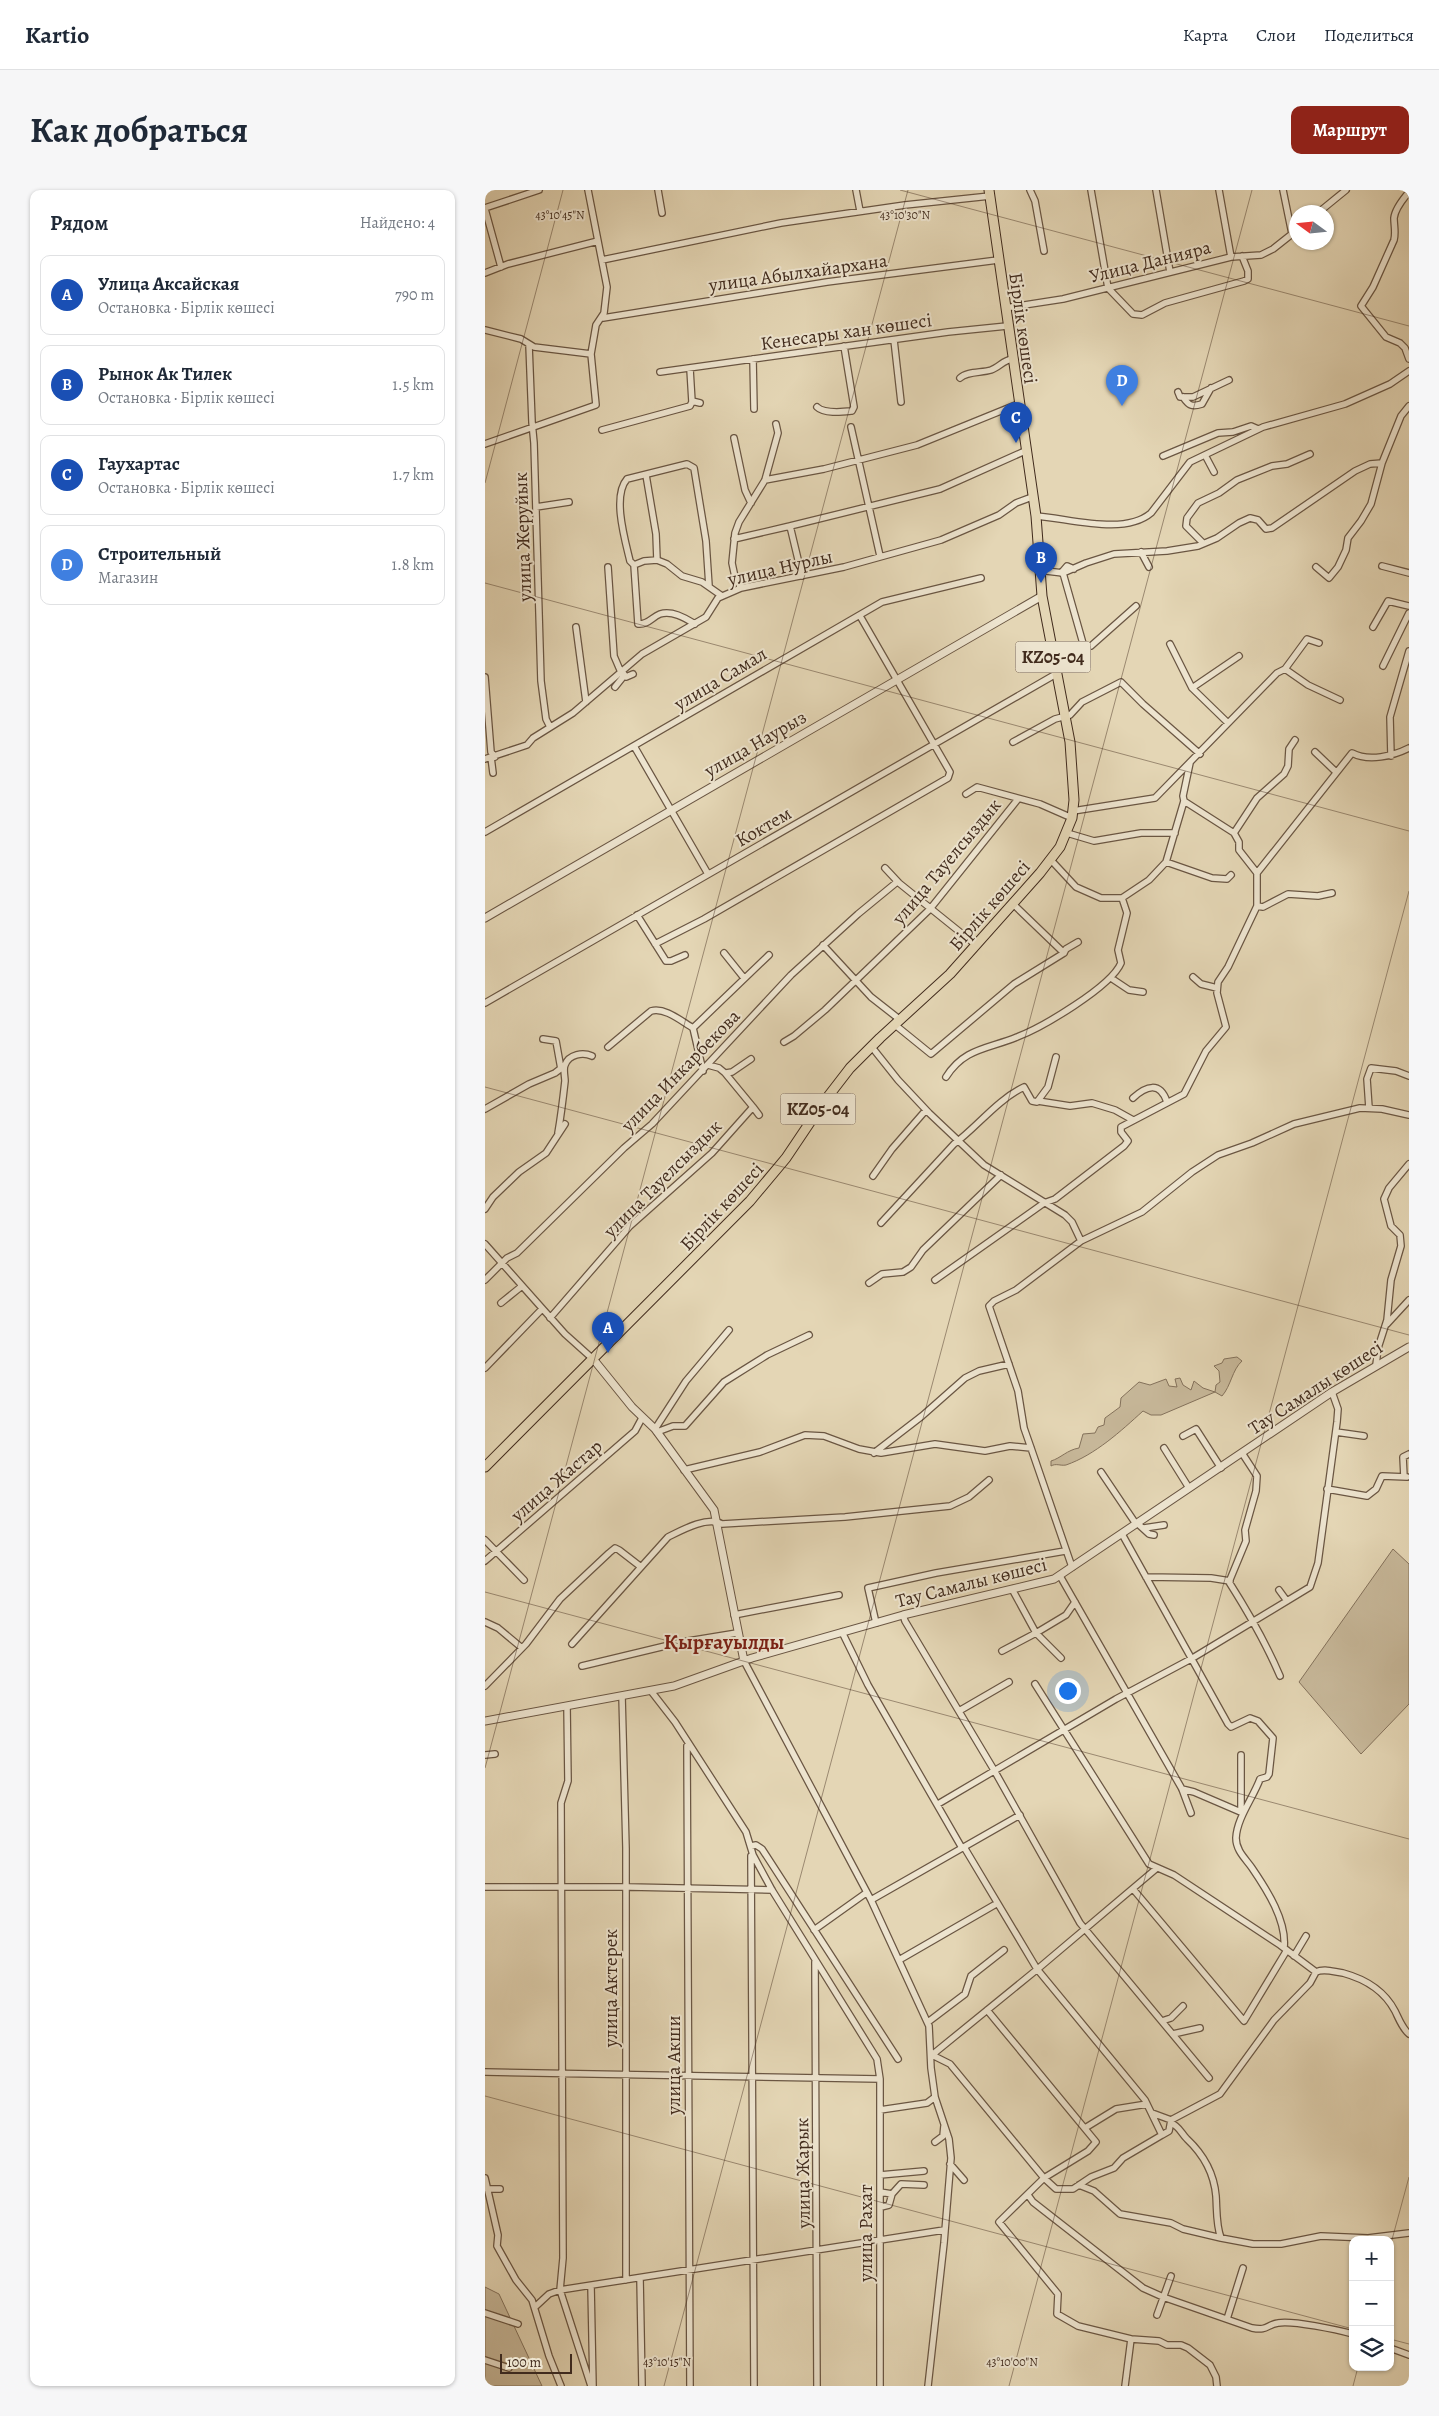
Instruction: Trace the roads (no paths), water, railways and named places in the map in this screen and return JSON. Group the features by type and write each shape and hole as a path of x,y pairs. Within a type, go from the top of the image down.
{"main road":[{"name":"Бірлік көшесі","path":"485,1467 594,1360 750,1201 786,1158 823,1103 871,1046 938,986 976,945 1050,859 1067,833 1072,815 1073,772 1065,717 1042,596 1035,516 989,193"}],"street":[{"path":"501,267 485,209 539,190"},
{"path":"485,444 596,405 591,354 596,325 599,319 603,318 607,287 588,190"},
{"path":"658,190 662,213"},
{"path":"856,190 860,211"},
{"path":"1030,190 1035,201 1044,251"},
{"path":"1091,190 1108,288 1110,293 1125,304 1131,313 1142,314 1165,303 1244,281 1248,278 1248,271 1242,256"},
{"path":"1156,190 1169,272"},
{"path":"1219,190 1231,257"},
{"path":"1283,190 1289,213"},
{"path":"1328,205 1346,190"},
{"path":"1409,192 1399,206 1394,219 1396,232 1393,240 1373,287 1361,306 1386,337 1400,343 1405,348 1409,359"},
{"path":"602,260 781,223 989,193"},
{"name":"Улица Данияра","path":"1005,308 1060,299 1231,257 1268,253 1289,236"},
{"path":"485,273 598,240"},
{"name":"улица Абылхайархана","path":"603,318 827,282 998,260"},
{"name":"Кенесары хан көшесі","path":"660,372 1007,326"},
{"path":"485,330 521,339 529,345 591,354"},
{"path":"894,340 901,402"},
{"name":"улица Жеруйык","path":"529,345 541,681 546,719 550,727"},
{"path":"817,407 820,410 836,412 852,411 854,407 845,346"},
{"path":"753,359 754,409"},
{"path":"960,378 966,374 995,368 1012,359"},
{"path":"603,430 690,406 692,401 690,369"},
{"path":"1035,516 1057,517 1095,525 1137,521 1151,513 1190,462 1259,429 1345,404 1390,384 1409,371"},
{"path":"1211,388 1208,398 1202,404 1194,407 1188,404 1180,395 1193,397 1211,388 1229,380"},
{"path":"692,401 700,403"},
{"path":"765,480 917,445 1018,404"},
{"path":"1316,566 1329,578 1338,567 1346,550 1348,538 1371,504 1381,464 1401,416 1409,406"},
{"path":"741,588 736,582 732,563 734,539 739,522 765,480 778,433 776,424"},
{"path":"1163,456 1218,434 1233,432 1251,426 1259,429"},
{"path":"851,427 880,556"},
{"path":"734,438 747,497 751,503"},
{"path":"734,539 940,489 1025,451"},
{"path":"1203,543 1186,526 1187,518 1197,503 1219,493 1237,480 1272,466 1287,464 1310,454"},
{"path":"1205,455 1214,472"},
{"path":"695,624 676,614 667,613 659,614 651,621 638,624 634,565 630,561 620,500 625,481 687,464 694,468 707,541 709,586"},
{"path":"1062,573 1067,566 1074,570 1103,557 1184,549 1217,538 1250,518 1258,520 1267,529 1272,528 1355,471 1369,464 1381,464"},
{"path":"741,472 748,471"},
{"path":"646,475 656,534 657,560"},
{"name":"улица Нурлы","path":"490,758 527,744 586,702 642,654 706,617 715,602 722,596 741,588 844,567 941,540 999,515 1016,503 1032,497"},
{"path":"536,507 569,502"},
{"path":"790,526 802,576"},
{"path":"1141,552 1149,567"},
{"path":"634,565 644,561 657,560 667,564 682,576 702,582 722,596"},
{"path":"1382,566 1409,573"},
{"path":"608,567 614,656 626,677 633,674"},
{"path":"1039,570 1062,573"},
{"path":"1062,573 1084,647 1091,646 1136,606"},
{"name":"улица Самал","path":"485,832 889,599 981,578"},
{"name":"улица Наурыз","path":"485,918 670,809 1042,596"},
{"path":"1373,627 1388,601 1409,606"},
{"path":"1383,666 1409,613"},
{"path":"655,944 704,919 948,778 950,772 860,616"},
{"path":"576,627 586,702"},
{"path":"966,794 977,788 1040,804 1072,815 1155,798 1277,673 1285,669 1307,638 1319,643"},
{"path":"1170,644 1192,688 1228,723"},
{"path":"1391,756 1390,717 1409,651"},
{"path":"1192,688 1239,656"},
{"path":"1285,669 1308,685 1341,700"},
{"path":"615,687 621,682 622,672"},
{"name":"Коктем","path":"485,1003 1056,674"},
{"path":"485,677 490,758 493,773"},
{"path":"1013,742 1055,719 1065,717 1082,702 1121,682 1199,754"},
{"path":"1234,833 1257,798 1285,774 1288,766 1289,749 1295,740"},
{"path":"633,746 708,874"},
{"path":"1257,873 1352,753 1365,757 1391,756 1409,748"},
{"path":"1315,752 1337,772"},
{"path":"1050,859 1076,888 1101,898 1122,898 1149,880 1166,862 1184,801 1183,796 1190,763"},
{"name":"улица Тауелсыздык","path":"784,1042 825,1010 930,909 1018,799"},
{"path":"935,1280 1044,1202 1055,1199 1124,1146 1128,1141 1121,1132 1121,1127 1184,1094 1206,1051 1226,1027 1217,988 1218,982 1228,967 1257,906 1257,873 1239,850 1239,842 1234,833 1184,801"},
{"path":"1067,833 1094,841 1141,832 1175,833"},
{"path":"1166,862 1212,878 1227,879 1231,875"},
{"path":"885,868 897,882 976,945"},
{"name":"улица Инкарбекова","path":"485,1280 517,1253 703,1071 791,975 897,882"},
{"path":"1257,906 1263,907 1289,894 1318,896 1332,893"},
{"path":"946,1077 959,1061 977,1049 1017,1037 1043,1025 1091,995 1111,978 1121,963 1118,950 1127,913 1122,898"},
{"path":"1012,903 1064,953"},
{"path":"637,915 668,962 685,955"},
{"path":"823,945 871,997 931,1054 1014,984 1064,953 1066,949 1078,942"},
{"path":"724,953 744,978"},
{"path":"693,1028 769,954"},
{"path":"1193,977 1201,984 1217,988"},
{"path":"1111,978 1129,990 1143,992"},
{"path":"608,1047 651,1012 657,1010 664,1011 693,1028 703,1071"},
{"path":"543,1039 556,1040 563,1067 565,1084 557,1135"},
{"path":"871,1046 898,1080 926,1110 984,1165 1069,1218 1081,1241"},
{"path":"485,1110 563,1067 576,1055 587,1054 592,1056"},
{"path":"1038,1101 1048,1087 1056,1057"},
{"path":"725,1073 732,1072 751,1059"},
{"path":"708,1065 719,1068 725,1073 759,1115"},
{"path":"1369,1108 1367,1079 1371,1068 1397,1071 1409,1076"},
{"path":"881,1223 959,1140 969,1134 981,1119 1024,1087 1035,1103 1038,1101 1070,1106 1092,1103 1115,1110 1133,1120"},
{"path":"1133,1098 1142,1089 1154,1087 1159,1089 1167,1102"},
{"name":"улица Тауелсыздык","path":"550,1318 629,1226 712,1153 753,1107"},
{"path":"1072,1567 1024,1428 1018,1391 989,1306 994,1301 1016,1290 1081,1241 1142,1212 1192,1172 1218,1155 1301,1122 1369,1108 1409,1115"},
{"path":"873,1176 892,1149 926,1110"},
{"path":"485,1209 493,1198 526,1166 546,1153 565,1124"},
{"path":"1409,1164 1389,1188 1384,1198 1391,1226 1401,1238 1409,1243"},
{"path":"869,1283 882,1274 903,1272 911,1267 923,1250 1001,1175"},
{"path":"1376,1365 1387,1320 1388,1298 1401,1246 1401,1238"},
{"path":"485,1244 550,1318 594,1360 642,1418 656,1430 714,1510 744,1661 871,1900 928,2022 935,2097 949,2139 950,2164 928,2386"},
{"path":"501,1303 521,1286"},
{"path":"1385,1327 1409,1300"},
{"path":"485,1368 542,1309"},
{"path":"656,1430 686,1381 729,1330"},
{"path":"656,1430 673,1426 685,1426 724,1382 767,1355 809,1335"},
{"name":"Тау Самалы көшесі","path":"485,1721 651,1691 689,1681 744,1661 876,1622 1060,1576 1332,1392 1409,1347"},
{"path":"874,1453 923,1416 965,1378 979,1371 1009,1364"},
{"path":"938,1804 1116,1699 1191,1659 1310,1587 1319,1563 1327,1489 1336,1432 1338,1409 1332,1392"},
{"name":"улица Жастар","path":"485,1561 635,1432 642,1418"},
{"path":"1183,1436 1196,1429 1221,1468"},
{"path":"1336,1432 1364,1436"},
{"path":"684,1470 760,1452 805,1435 824,1436 874,1453 935,1444 985,1451 1010,1446 1031,1448"},
{"path":"1163,1448 1189,1488"},
{"path":"1230,1581 1246,1541 1245,1530 1256,1491 1257,1476 1242,1453"},
{"path":"1327,1489 1367,1496 1376,1489 1382,1476 1406,1477 1403,1457 1409,1454"},
{"path":"1101,1472 1137,1524 1149,1534 1154,1535"},
{"path":"572,1644 668,1538 684,1529 717,1521 722,1524 845,1517 950,1506 969,1497 989,1480"},
{"path":"1144,1528 1164,1525"},
{"path":"1123,1534 1231,1728 1250,1718 1258,1721 1273,1738 1267,1778 1261,1779 1242,1813"},
{"path":"485,1540 524,1580"},
{"path":"485,1686 522,1648 560,1599 615,1548 641,1567"},
{"path":"876,1622 868,1588 936,1573 1065,1551"},
{"path":"1060,1576 1189,1801 1191,1813"},
{"path":"1146,1577 1211,1578 1230,1581"},
{"path":"1230,1581 1253,1621 1280,1676"},
{"path":"1012,1589 1036,1632 1061,1658"},
{"path":"1279,1590 1287,1601"},
{"path":"734,1615 839,1595"},
{"path":"1001,1651 1066,1615 1075,1602"},
{"path":"903,1615 1085,1929 1209,2078"},
{"path":"485,1622 498,1628 522,1648"},
{"path":"842,1632 868,1685 996,1904 1037,1969 1147,2104 1161,2135"},
{"path":"582,1666 681,1642 737,1633"},
{"path":"959,1711 1009,1682"},
{"path":"1035,1684 1149,1864 1174,1875 1285,1949 1316,1972 1326,1970 1348,1975 1374,1986 1389,2000 1409,2034"},
{"name":"улица Рахат","path":"651,1691 675,1722 687,1744 746,1832 751,1849 772,1890 877,2059 880,2079 880,2386"},
{"name":"улица Актерек","path":"622,1696 625,1887 626,2280"},
{"path":"567,1706 568,1781 561,1803 563,2258 560,2290 592,2386"},
{"name":"улица Акши","path":"687,1744 689,1755 688,2076 690,2386"},
{"path":"485,1755 495,1754"},
{"path":"1133,1889 1245,2021 1285,1949 1284,1932 1279,1916 1252,1868 1240,1852 1236,1841 1242,1813 1241,1755"},
{"path":"1182,1789 1194,1792 1242,1813"},
{"path":"871,1900 1020,1815"},
{"path":"754,2386 751,1849 756,1845 761,1849 897,2059"},
{"path":"932,2055 1157,1868"},
{"path":"485,1887 772,1890"},
{"path":"814,1930 866,1893"},
{"path":"899,1960 996,1904"},
{"path":"1294,1956 1307,1936"},
{"path":"928,2022 965,1994 971,1976 1004,1950"},
{"name":"улица Жарык","path":"815,1959 818,2249 817,2386"},
{"path":"932,2055 950,2064 1044,2178 1056,2189 1067,2190 1114,2168 1123,2158 1169,2131 1171,2121 1220,2094 1279,2014 1310,1983 1316,1972"},
{"path":"1162,2021 1171,2018 1183,2006"},
{"path":"987,2010 1096,2142 1095,2145 1044,2178 999,2222 1058,2294 1057,2314 1078,2326 1131,2339 1159,2341 1167,2345 1181,2345 1188,2348 1210,2365 1217,2386"},
{"path":"1173,2034 1200,2028"},
{"path":"485,2072 880,2079"},
{"path":"880,2110 927,2103 935,2097"},
{"path":"1085,2128 1116,2109 1147,2104"},
{"path":"1152,2113 1171,2121 1177,2126 1196,2147 1210,2169 1216,2196 1218,2230 1221,2238"},
{"path":"935,2142 943,2136 944,2124"},
{"path":"950,2164 964,2180"},
{"path":"880,2175 924,2171"},
{"path":"485,2178 490,2219 498,2235 497,2246 535,2307 549,2356 561,2386"},
{"path":"881,2207 889,2205 892,2194 901,2184 925,2185"},
{"path":"1079,2185 1094,2191 1120,2214 1171,2223 1183,2229 1253,2244 1281,2244 1321,2236 1368,2238 1409,2233"},
{"path":"487,2190 500,2189"},
{"path":"880,2192 892,2194"},
{"path":"1028,2195 1033,2202 1143,2288 1163,2297 1261,2329 1268,2328 1276,2323 1286,2323 1322,2327 1349,2333"},
{"path":"535,2307 549,2294 560,2290 944,2230"},
{"path":"1227,2319 1243,2268"},
{"path":"1157,2315 1171,2276"},
{"path":"640,2278 642,2386"},
{"path":"591,2286 592,2386"},
{"path":"485,2313 518,2324"},
{"path":"1125,2386 1131,2339"},
{"path":"1394,2349 1409,2355"},
{"path":"485,2360 509,2368"}],"place":[{"name":"Строительный","path":"1122,406"},
{"name":"Гаухартас","path":"1016,443"},
{"name":"Рынок Ак Тилек","path":"1041,583"},
{"name":"Улица Аксайская","path":"608,1353"}],"district":[{"name":"Қырғауылды","path":"724,1642"}]}
